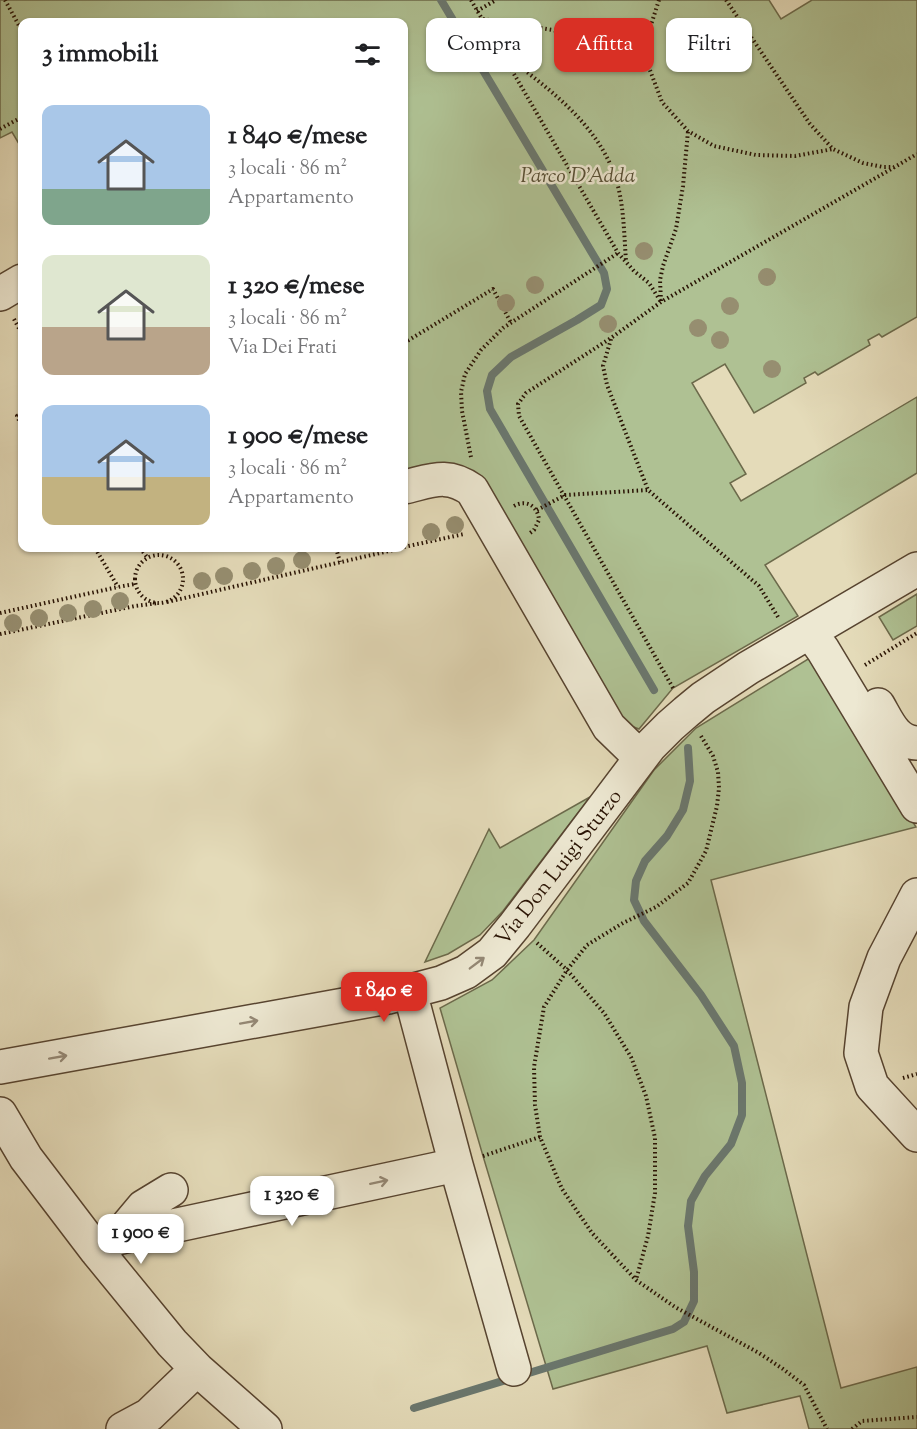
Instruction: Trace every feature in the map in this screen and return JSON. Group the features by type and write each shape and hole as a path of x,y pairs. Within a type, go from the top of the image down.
{"street":[{"path":"0,294 18,283"},
{"path":"408,486 444,479 461,483 472,490 609,727 641,758"},
{"name":"Via Don Luigi Sturzo","path":"0,1066 410,992 441,983 466,972 492,953 516,926 641,758 670,726 703,698 748,668 917,569"},
{"path":"810,632 857,670 893,731 908,742 917,743"},
{"path":"810,632 917,806"},
{"path":"917,895 884,958 866,1007 861,1053 872,1086 917,1135"},
{"path":"410,992 514,1369"},
{"path":"0,1114 26,1158 106,1244 172,1343 197,1369 265,1429"},
{"path":"106,1244 456,1165"},
{"path":"106,1244 142,1207 171,1190"},
{"path":"123,1429 149,1415 197,1369"}],"path":[{"path":"5,0 18,24"},
{"path":"471,0 481,18"},
{"path":"477,11 496,0"},
{"path":"653,18 659,0"},
{"path":"726,0 810,124 833,149 863,163 895,167"},
{"path":"513,72 618,253 634,271 649,283 661,302"},
{"path":"525,72 569,107 599,144 615,178 622,213 626,261"},
{"path":"651,72 662,102 688,131 714,146 756,155 795,156 833,149"},
{"path":"0,129 18,119"},
{"path":"661,302 660,280 676,230 688,131"},
{"path":"673,688 519,416 518,404 526,393 611,338 661,302 917,154"},
{"path":"472,490 475,478 462,411 461,392 465,374 481,350 503,328 618,253"},
{"path":"408,341 493,289 511,323"},
{"path":"611,338 603,366 607,385 648,490 810,632"},
{"path":"511,509 519,503 524,503 538,512 565,495 648,490"},
{"path":"408,546 471,532"},
{"path":"97,552 118,587"},
{"path":"143,552 147,557"},
{"path":"337,552 340,561"},
{"path":"0,634 135,606 167,602 380,552"},
{"path":"159,603 151,602 138,592 134,576 141,562 154,554 171,557 182,568 184,576 180,592 167,602"},
{"path":"0,613 135,584"},
{"path":"857,670 917,633"},
{"path":"696,728 713,756 718,772 717,806 706,851 688,883 656,907 623,923 587,945 567,970 544,1006 534,1067 535,1105 540,1137 562,1189 592,1233 636,1280 675,1307 759,1353 804,1386 827,1429"},
{"path":"516,926 567,970 604,1013 631,1057 646,1096 655,1138 655,1193 648,1236 636,1280"},
{"path":"456,1165 540,1137"},
{"path":"852,1429 862,1421 917,1418"}],"green space":[{"name":"Parco D'Adda","path":"0,0 769,0 781,19 812,0 917,0 917,317 882,337 879,334 868,340 870,345 818,375 815,372 804,378 806,383 754,413 725,364 692,383 746,474 730,483 741,501 917,397 917,473 765,565 798,616 673,688 639,729 618,721 483,485 408,476 408,18 18,18 18,142 12,132 0,138"},
{"path":"917,594 917,626 893,640 879,617"},
{"path":"813,656 916,827 711,880 841,1388 917,1367 917,1429 809,1429 800,1396 727,1413 707,1346 553,1389 440,1008 492,980 534,940 654,770 696,728"},
{"path":"590,797 503,911 480,935 448,954 425,962 489,829 500,848"}],"waterway":[{"path":"441,0 604,273 607,289 601,305 511,357 492,375 487,391 490,409 654,690"},
{"path":"414,1408 673,1329 684,1322 694,1301 694,1272 688,1226 691,1201 705,1176 731,1144 742,1115 742,1083 734,1046 701,995 644,921 634,900 636,881 645,861 667,836 683,810 690,781 688,748"}]}
